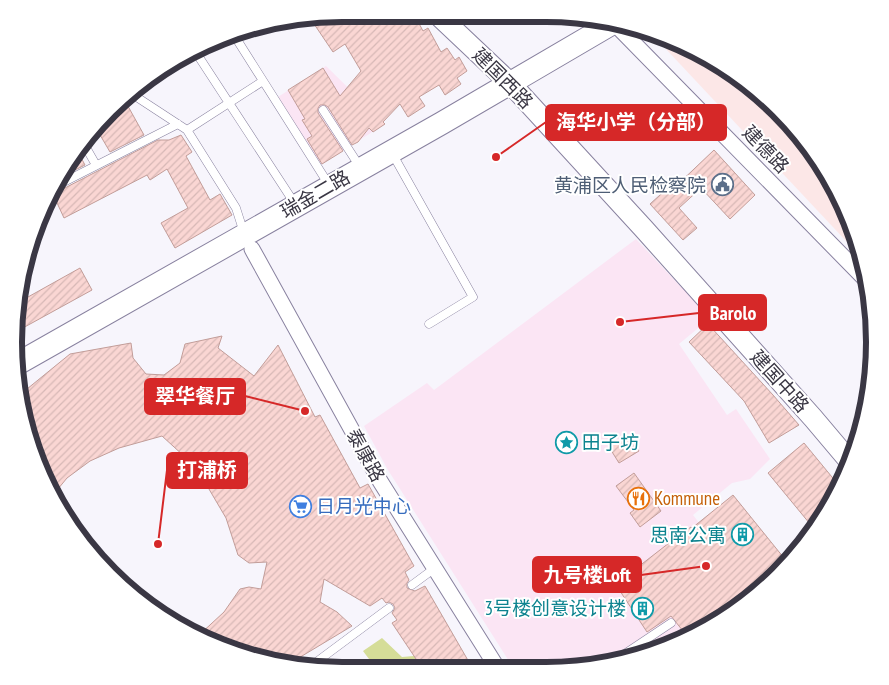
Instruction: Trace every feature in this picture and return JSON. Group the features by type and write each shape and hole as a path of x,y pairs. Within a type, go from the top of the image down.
{"main road":[{"name":"瑞金二路","path":"23,361 248,242 296,205 606,28"},
{"path":"24,374 248,242"}],"street":[{"name":"建国西路","path":"445,22 510,83 687,278"},
{"name":"建德路","path":"621,31 858,272"},
{"name":"泰康路","path":"248,242 380,481 494,662"},
{"name":"建国中路","path":"687,278 845,456"}],"lane":[{"path":"237,40 330,186"},
{"path":"199,57 296,205"},
{"path":"187,130 263,81"},
{"path":"137,98 187,130 236,208 248,242"},
{"path":"323,110 361,168"},
{"path":"65,181 178,124"},
{"path":"87,150 96,166"},
{"path":"391,151 473,297 429,324"},
{"path":"412,585 435,568"},
{"path":"317,662 389,608"},
{"path":"627,652 671,623"}],"shaded area":[{"path":"661,44 707,65 741,89 773,116 813,165 824,183 842,220 852,248"},
{"path":"326,66 385,124 320,165 278,97"},
{"name":"田子坊","path":"636,239 680,286 714,315 679,344 727,415 736,409 770,459 750,479 732,483 693,515 750,589 706,620 649,646 588,660 510,662 388,470 364,426 427,383 434,390"}],"green space":[{"path":"382,638 402,657 414,656 418,662 371,662 363,651"}],"building":[{"path":"418,22 423,31 428,28 441,52 447,48 455,60 459,57 467,71 457,78 461,84 445,95 439,85 419,97 425,106 408,117 400,104 383,122 385,124 373,132 369,128 358,142 352,145 328,107 320,105 318,113 343,151 322,164 307,139 312,136 302,120 305,119 288,90 323,68 340,96 361,71 345,44 333,52 314,24"},
{"path":"128,106 144,135 110,152 100,135"},
{"path":"181,135 192,152 186,156 210,200 220,194 232,215 175,248 161,223 188,208 167,169 150,180 147,175 64,218 56,201 61,190 158,140 169,140"},
{"path":"714,150 755,195 730,219 701,188 679,208 697,228 683,240 650,204 671,185 674,188"},
{"path":"81,158 85,165 72,172"},
{"path":"80,268 92,290 23,328 25,298"},
{"path":"708,324 799,425 769,443 744,401 689,342"},
{"name":"日月光中心","path":"222,336 218,348 254,376 278,345 315,417 320,415 360,488 368,484 414,566 405,572 409,580 407,588 415,591 425,586 469,662 418,662 392,623 397,620 392,613 395,608 393,604 386,603 382,598 370,606 324,579 320,602 337,612 352,626 297,659 240,646 204,630 224,612 240,589 249,587 261,589 267,562 249,563 238,555 226,518 196,467 162,436 119,448 90,461 67,478 58,489 39,445 33,425 27,389 70,354 131,343 133,358 146,374 164,375 180,363 185,344"},
{"path":"628,435 639,451 619,463 609,447"},
{"path":"804,443 835,480 810,524 768,473"},
{"name":"Kommune","path":"634,473 661,511 640,527 630,513 634,510 616,486"},
{"path":"733,495 783,557 773,569 741,596 706,620 683,631 671,616 647,632 618,588 640,570 638,567 692,528"}],"place":[{"name":"海华小学（分部）","path":"496,157"},
{"name":"黄浦区人民检察院","path":"722,185"},
{"name":"Barolo","path":"620,322"},
{"name":"翠华餐厅","path":"305,411"},
{"name":"田子坊","path":"566,442"},
{"name":"Kommune","path":"638,498"},
{"name":"日月光中心","path":"300,506"},
{"name":"思南公寓","path":"742,535"},
{"name":"打浦桥","path":"158,544"},
{"name":"九号楼Loft","path":"706,566"},
{"name":"3号楼创意设计楼","path":"642,608"}]}
